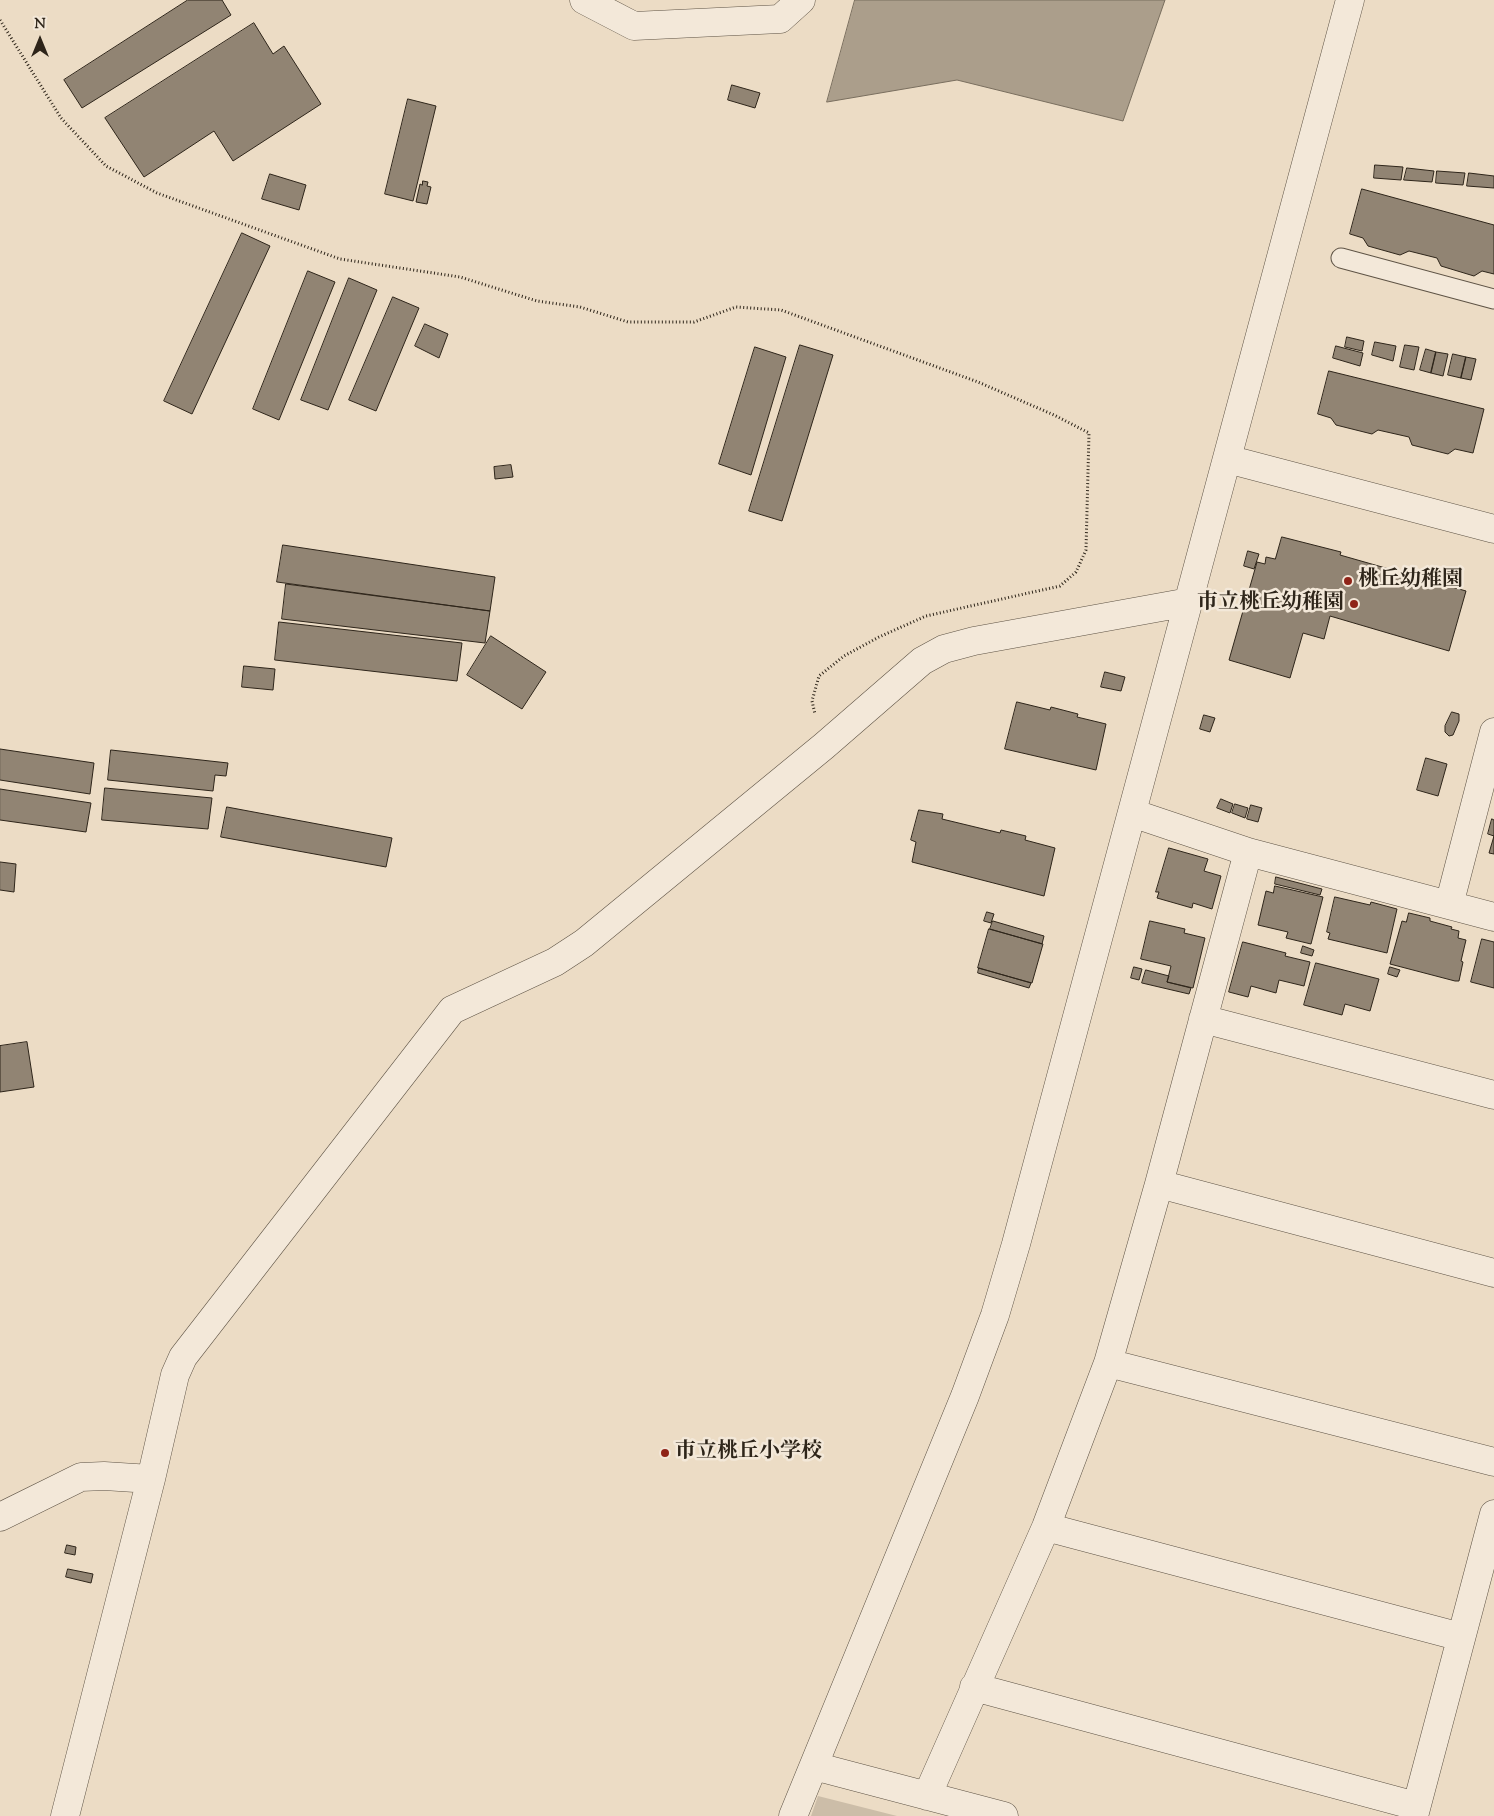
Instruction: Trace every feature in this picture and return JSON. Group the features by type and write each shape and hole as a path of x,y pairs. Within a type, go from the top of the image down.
{"street":[{"path":"584,0 634,26 780,20 800,0"},
{"path":"793,1816 965,1396 995,1315 1016,1244 1350,0"},
{"path":"1227,459 1494,529"},
{"path":"65,1816 152,1479 175,1376 183,1357 452,1010 556,962 584,943 824,746 922,661 944,649 974,641 1189,602"},
{"path":"1449,905 1494,732"},
{"path":"1132,813 1248,852 1494,917"},
{"path":"926,1796 1046,1527 1108,1363 1159,1184 1248,852"},
{"path":"1203,1019 1494,1095"},
{"path":"1159,1184 1494,1273"},
{"path":"1108,1363 1494,1462"},
{"path":"0,1517 81,1477 104,1476 152,1479"},
{"path":"974,1687 1415,1811 1494,1514"},
{"path":"1046,1527 1461,1637"},
{"path":"814,1766 1004,1816"}],"lane":[{"path":"1341,258 1494,299"}],"path":[{"path":"0,20 61,118 106,166 157,193 340,259 460,277 538,301 580,307 628,322 694,322 736,307 781,310 978,382 1054,415 1089,433 1086,550 1076,572 1060,586 926,616 879,637 844,656 819,676 812,702 824,746"}],"shaded area":[{"path":"855,0 1165,0 1123,121 957,80 827,102"},
{"path":"818,1796 897,1816 811,1816"}],"building":[{"path":"188,0 222,0 231,15 82,108 64,80"},
{"path":"254,23 273,54 284,46 321,104 233,161 214,131 144,177 105,118"},
{"path":"732,85 760,93 755,108 728,100"},
{"path":"408,99 436,106 413,201 385,194"},
{"path":"1375,165 1403,167 1401,180 1374,178"},
{"path":"1407,168 1434,171 1432,182 1404,180"},
{"path":"1437,171 1465,173 1463,185 1436,183"},
{"path":"1469,173 1494,176 1494,188 1467,186"},
{"path":"270,174 306,185 299,210 262,199"},
{"path":"423,181 428,182 427,186 431,187 427,204 416,202 420,184 422,185"},
{"path":"1362,189 1494,225 1494,274 1482,271 1474,276 1441,266 1437,258 1409,251 1400,255 1368,246 1363,238 1350,234"},
{"path":"242,233 270,246 192,414 164,401"},
{"path":"308,271 335,282 279,420 253,409"},
{"path":"349,278 377,290 328,410 301,400"},
{"path":"393,297 419,308 376,411 349,400"},
{"path":"425,324 448,334 439,358 415,346"},
{"path":"1347,337 1364,341 1362,351 1345,347"},
{"path":"1375,342 1396,346 1393,361 1372,355"},
{"path":"800,345 833,355 782,521 749,511"},
{"path":"1405,345 1419,347 1414,370 1400,367"},
{"path":"1336,346 1363,353 1360,366 1333,358"},
{"path":"755,347 786,357 751,475 719,464"},
{"path":"1426,349 1436,352 1431,373 1420,370"},
{"path":"1436,352 1448,354 1443,376 1431,373"},
{"path":"1453,354 1466,357 1461,378 1448,375"},
{"path":"1466,357 1476,359 1471,380 1461,378"},
{"path":"1329,371 1484,409 1473,453 1455,449 1448,454 1412,445 1409,437 1378,430 1372,434 1336,425 1331,418 1318,414"},
{"path":"511,465 513,477 495,479 494,467"},
{"name":"市立桃丘幼稚園","path":"1282,537 1341,552 1340,555 1466,591 1449,651 1330,616 1324,639 1303,633 1290,678 1229,660 1257,562 1265,564 1266,557 1275,559"},
{"path":"283,545 495,577 490,611 277,582"},
{"path":"1248,551 1259,554 1254,569 1244,566"},
{"path":"286,584 490,611 485,643 282,619"},
{"path":"279,622 462,643 457,681 275,660"},
{"path":"491,636 546,672 522,709 467,675"},
{"path":"244,666 275,669 273,690 242,687"},
{"path":"1105,672 1125,677 1121,691 1101,687"},
{"path":"1017,702 1050,710 1051,707 1078,714 1077,717 1106,724 1096,770 1005,749"},
{"path":"1452,712 1459,714 1459,721 1453,735 1449,736 1445,732 1445,726"},
{"path":"1204,715 1215,718 1210,732 1200,729"},
{"path":"0,749 94,763 90,794 0,780"},
{"path":"111,750 228,763 226,776 215,775 213,791 108,780"},
{"path":"1426,758 1447,764 1438,796 1417,790"},
{"path":"105,788 212,798 208,829 102,820"},
{"path":"0,789 91,803 86,832 0,820"},
{"path":"1221,799 1233,804 1230,813 1217,808"},
{"path":"1235,804 1248,808 1245,818 1232,813"},
{"path":"1251,805 1262,808 1258,822 1247,819"},
{"path":"227,807 392,838 386,867 221,837"},
{"path":"919,810 943,814 942,819 1000,833 1001,830 1026,836 1025,840 1055,848 1044,896 912,862 916,842 911,840"},
{"path":"1492,819 1494,820 1494,836 1488,834"},
{"path":"1494,836 1494,854 1489,853"},
{"path":"1169,848 1208,859 1204,871 1221,876 1212,909 1193,903 1192,908 1157,898 1159,892 1156,892"},
{"path":"0,862 16,864 14,892 0,890"},
{"path":"1276,877 1322,889 1320,895 1275,884"},
{"path":"1275,886 1323,897 1311,944 1286,938 1288,932 1258,925 1266,891 1273,893"},
{"path":"1335,897 1370,905 1371,902 1397,909 1387,953 1328,939 1330,933 1327,932"},
{"path":"987,912 994,914 991,923 984,921"},
{"path":"1409,913 1430,918 1430,921 1452,927 1451,929 1459,931 1458,938 1466,940 1459,981 1390,964 1402,921 1406,922"},
{"path":"993,921 1044,936 1042,944 990,929"},
{"path":"1150,921 1185,929 1184,933 1205,938 1193,988 1167,982 1171,966 1141,959"},
{"path":"989,929 1043,944 1032,983 978,968"},
{"path":"1482,939 1494,942 1494,988 1471,982"},
{"path":"1243,942 1286,953 1285,956 1310,962 1304,986 1279,980 1276,993 1251,986 1248,997 1229,992"},
{"path":"1303,946 1314,950 1312,956 1301,953"},
{"path":"1316,963 1379,979 1370,1011 1345,1004 1342,1015 1304,1005"},
{"path":"1134,967 1142,969 1139,980 1131,978"},
{"path":"1390,967 1400,970 1397,977 1388,974"},
{"path":"979,968 1031,983 1029,988 978,973"},
{"path":"1146,970 1169,976 1167,982 1191,988 1189,994 1142,983"},
{"path":"27,1042 34,1087 0,1092 0,1046"},
{"path":"67,1545 76,1547 75,1555 65,1553"},
{"path":"68,1569 93,1574 91,1583 66,1577"}],"place":[{"name":"桃丘幼稚園","path":"1348,581"},
{"name":"市立桃丘幼稚園","path":"1354,604"},
{"name":"市立桃丘小学校","path":"665,1453"}]}
